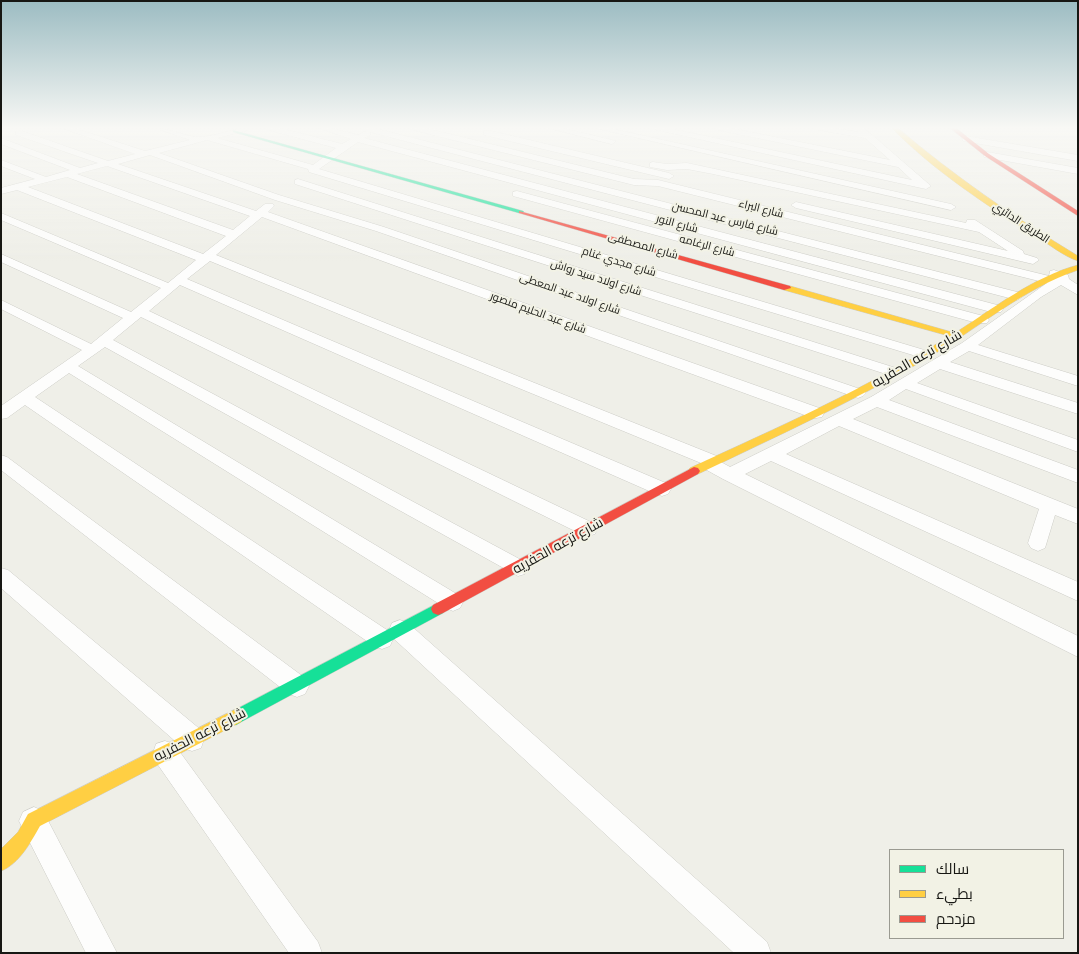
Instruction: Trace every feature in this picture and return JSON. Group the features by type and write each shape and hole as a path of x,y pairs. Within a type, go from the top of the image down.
{"main road":[{"name":"شارع المصطفى","path":"382,173 962,341"},
{"name":"الطريق الدائري","path":"950,173 1050,242 1078,259"},
{"path":"1014,173 1078,214"},
{"name":"شارع ترعه الحفريه","path":"962,341 982,320 996,309 1017,296 1078,267"},
{"name":"شارع ترعه الحفريه","path":"34,820 297,686 711,462 858,393 899,378"},
{"path":"1,862 24,838 34,820"}],"street":[{"path":"27,173 46,180"},
{"path":"8,188 74,173"},
{"name":"شارع عبد الحليم منصور","path":"135,173 259,214 816,413"},
{"name":"شارع اولاد عبد المعطى","path":"205,173 380,229 858,393"},
{"path":"1,414 69,367 137,315 309,173"},
{"name":"شارع مجدي غنام","path":"324,173 932,359 1078,409"},
{"path":"438,173 484,185"},
{"name":"شارع النور","path":"507,173 996,309"},
{"name":"شارع فارس عبد المحسن","path":"530,173 751,226 1017,296"},
{"name":"شارع البراء","path":"596,173 634,182 667,186 1054,278"},
{"path":"656,173 737,191"},
{"path":"680,178 686,173"},
{"path":"711,173 981,229"},
{"path":"797,173 951,207"},
{"path":"863,173 926,186"},
{"path":"896,173 914,177"},
{"path":"909,173 966,219 1033,260 1054,278 1078,291"},
{"path":"68,174 235,235"},
{"name":"شارع اولاد سيد رواش","path":"298,182 899,378 1078,446"},
{"path":"8,188 206,258 711,462 729,475 1078,647"},
{"name":"شارع الرغامه","path":"503,190 982,320"},
{"path":"784,202 1033,260"},
{"path":"880,224 889,209"},
{"path":"919,209 966,219"},
{"path":"1,216 175,284 662,490"},
{"path":"1,257 137,315 588,529"},
{"name":"شارع ترعه الحفريه","path":"729,475 876,400 899,378 962,341 1054,278 1078,273"},
{"path":"1,304 98,345 518,568"},
{"path":"962,341 1078,381"},
{"path":"69,367 453,602"},
{"path":"26,398 391,634 756,953"},
{"path":"876,400 1078,477"},
{"path":"838,420 1078,517"},
{"path":"771,454 1078,592"},
{"path":"1,461 297,686"},
{"path":"1038,543 1049,505"},
{"path":"1,576 192,739"},
{"path":"165,753 307,953"},
{"path":"1,837 34,820 102,953"}],"traffic: fast":[{"path":"382,173 521,212"},
{"path":"236,717 438,609"}],"traffic: slow":[{"path":"948,173 983,198 1078,259"},
{"path":"694,471 858,393 926,355 1017,296 1055,275 1078,267"},
{"path":"787,288 957,336"},
{"path":"1,862 24,838 34,820 236,717"}],"traffic: jam":[{"path":"1014,173 1078,214"},
{"path":"521,212 787,288"},
{"path":"438,609 694,471"}]}
